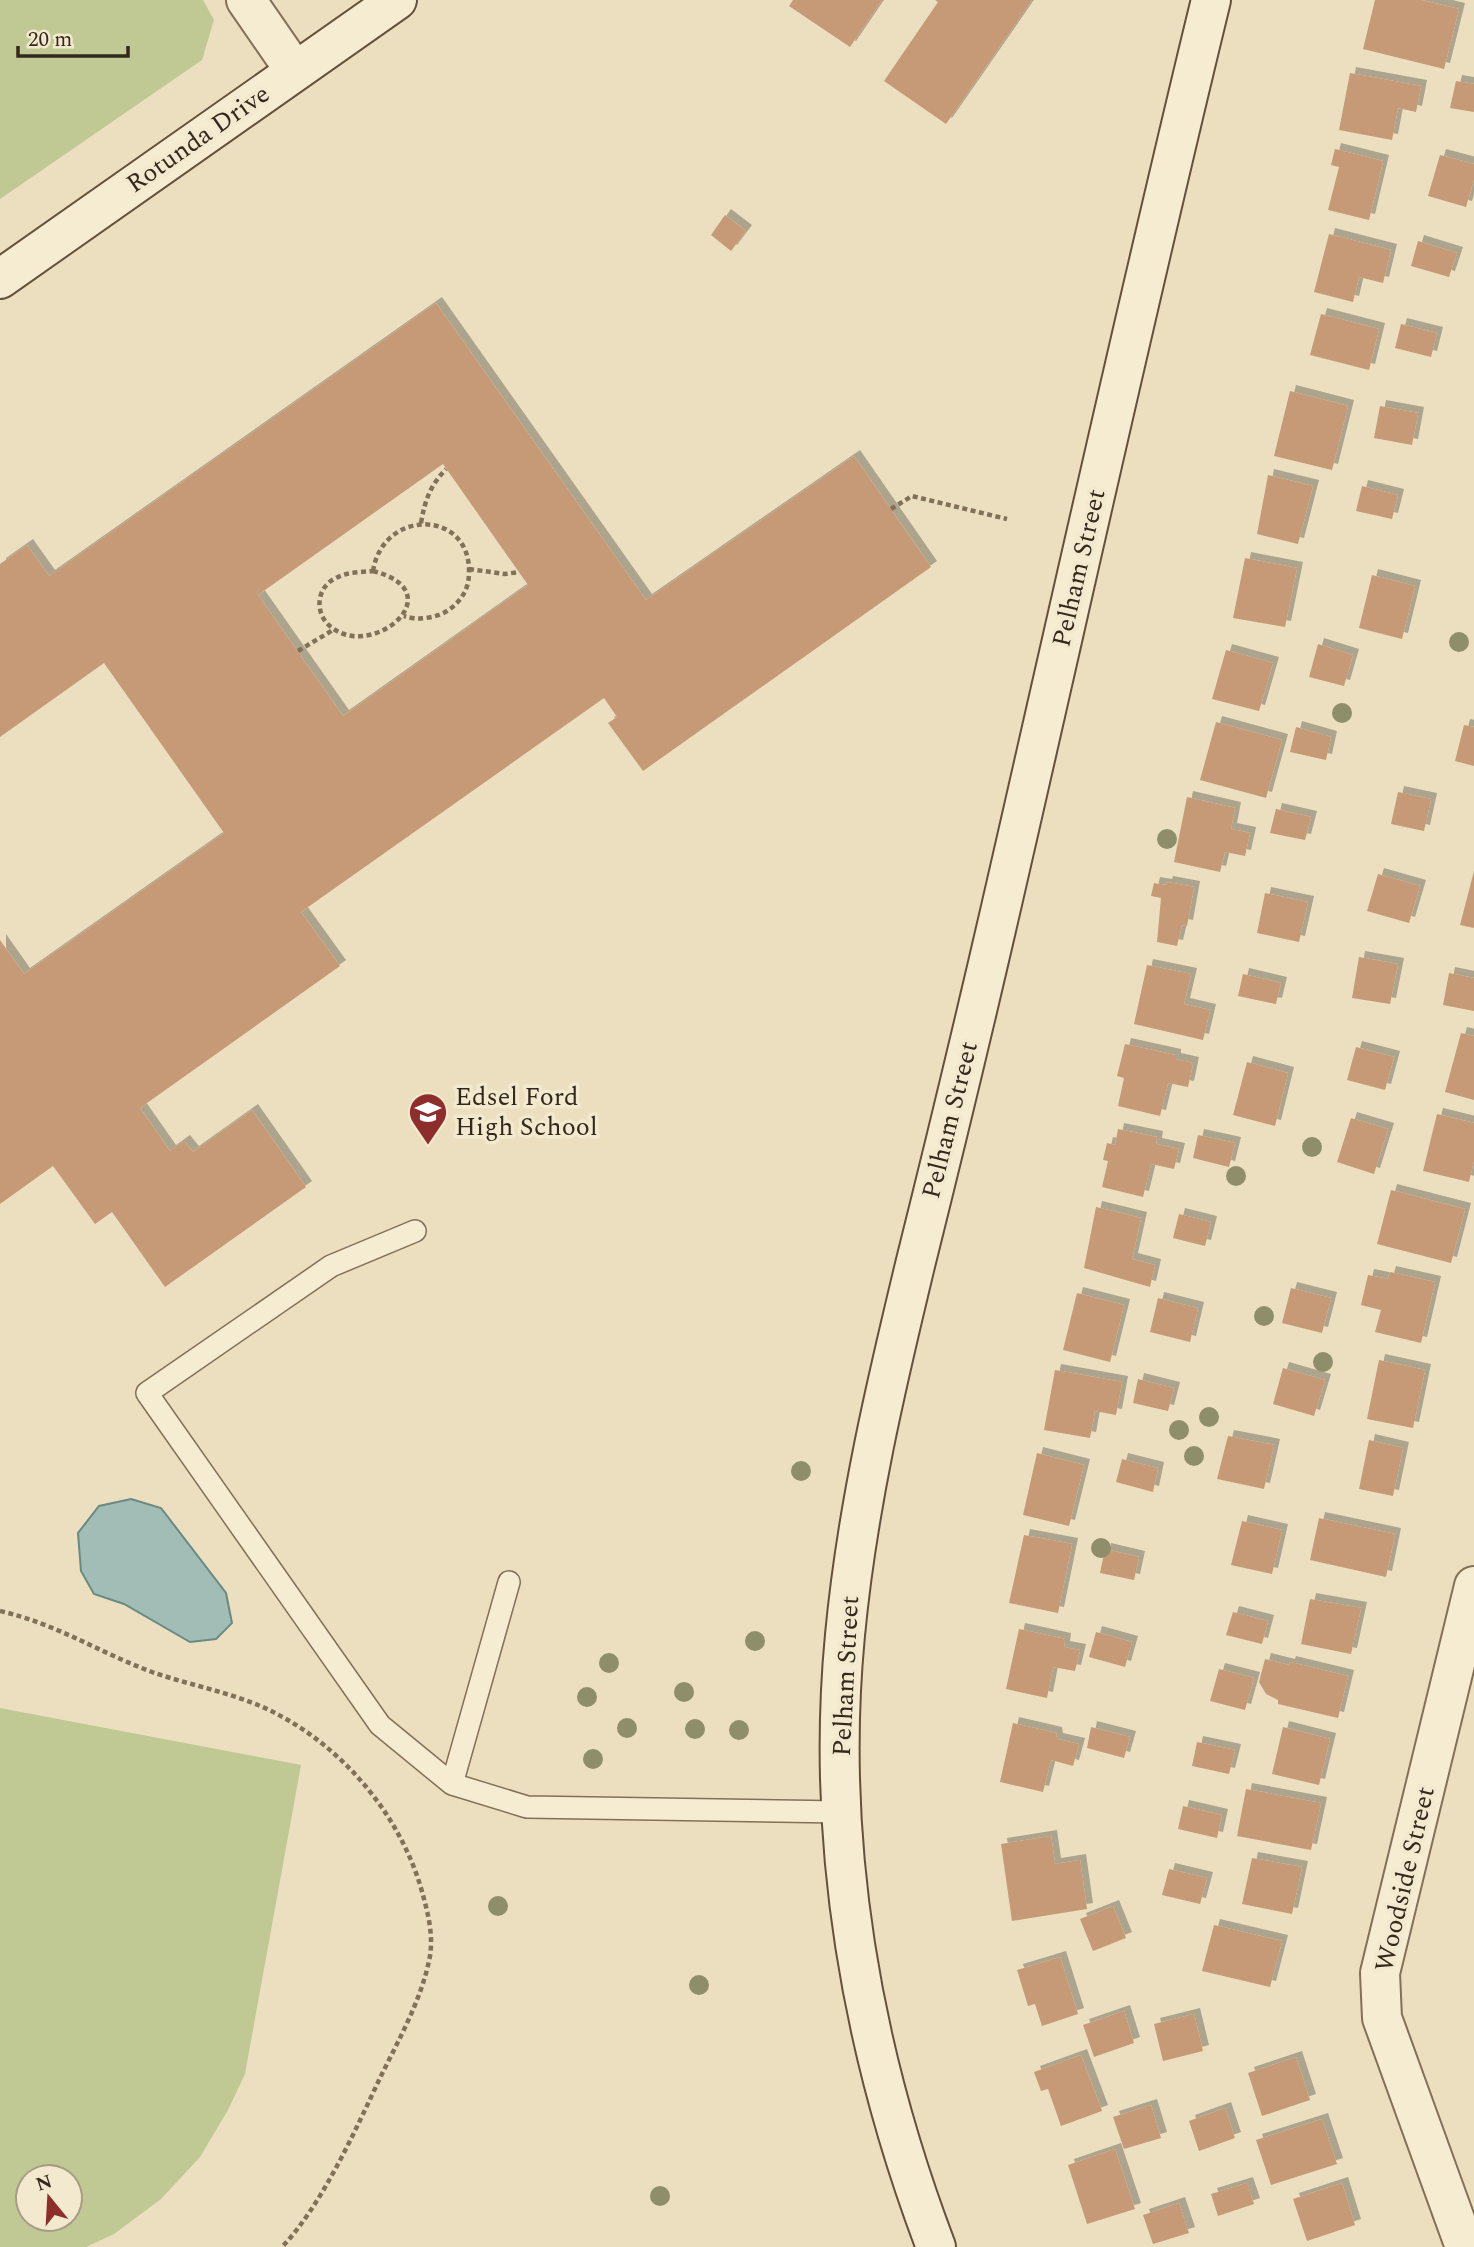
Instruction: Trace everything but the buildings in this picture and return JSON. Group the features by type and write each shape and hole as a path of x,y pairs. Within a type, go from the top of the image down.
{"street":[{"path":"246,0 295,71"},
{"name":"Rotunda Drive","path":"0,279 397,0"},
{"name":"Pelham Street","path":"936,2247 909,2177 873,2046 853,1942 842,1812 841,1740 844,1639 859,1514 877,1427 1211,0"},
{"name":"Woodside Street","path":"1465,2247 1382,2018 1380,1973 1474,1586"}],"lane":[{"path":"415,1231 331,1266 148,1393 380,1725 452,1784 527,1807 842,1812"},
{"path":"452,1784 509,1582"}],"path":[{"path":"421,523 429,492 446,469"},
{"path":"891,509 912,496 1007,519"},
{"path":"373,571 375,556 385,540 406,526 421,523 454,534 463,545 470,569 464,596 440,615 411,619 403,616"},
{"path":"470,569 505,574 519,572"},
{"path":"373,571 394,576 403,585 409,603 403,616 389,628 360,636 333,630 318,609 322,591 332,579 373,571"},
{"path":"298,651 333,630"},
{"path":"0,1611 71,1633 115,1658 258,1705 303,1730 347,1767 406,1842 430,1923 430,1954 419,1994 331,2174 282,2247"}],"green space":[{"path":"0,0 203,0 214,20 202,60 0,199"},
{"path":"0,1708 301,1765 245,2074 228,2110 200,2157 161,2199 114,2234 86,2247 0,2247"}],"water":[{"path":"131,1499 161,1508 226,1593 232,1623 216,1639 190,1642 124,1604 94,1594 81,1571 78,1533 99,1506"}],"place":[{"name":"Edsel Ford High School","path":"428,1146"}]}
